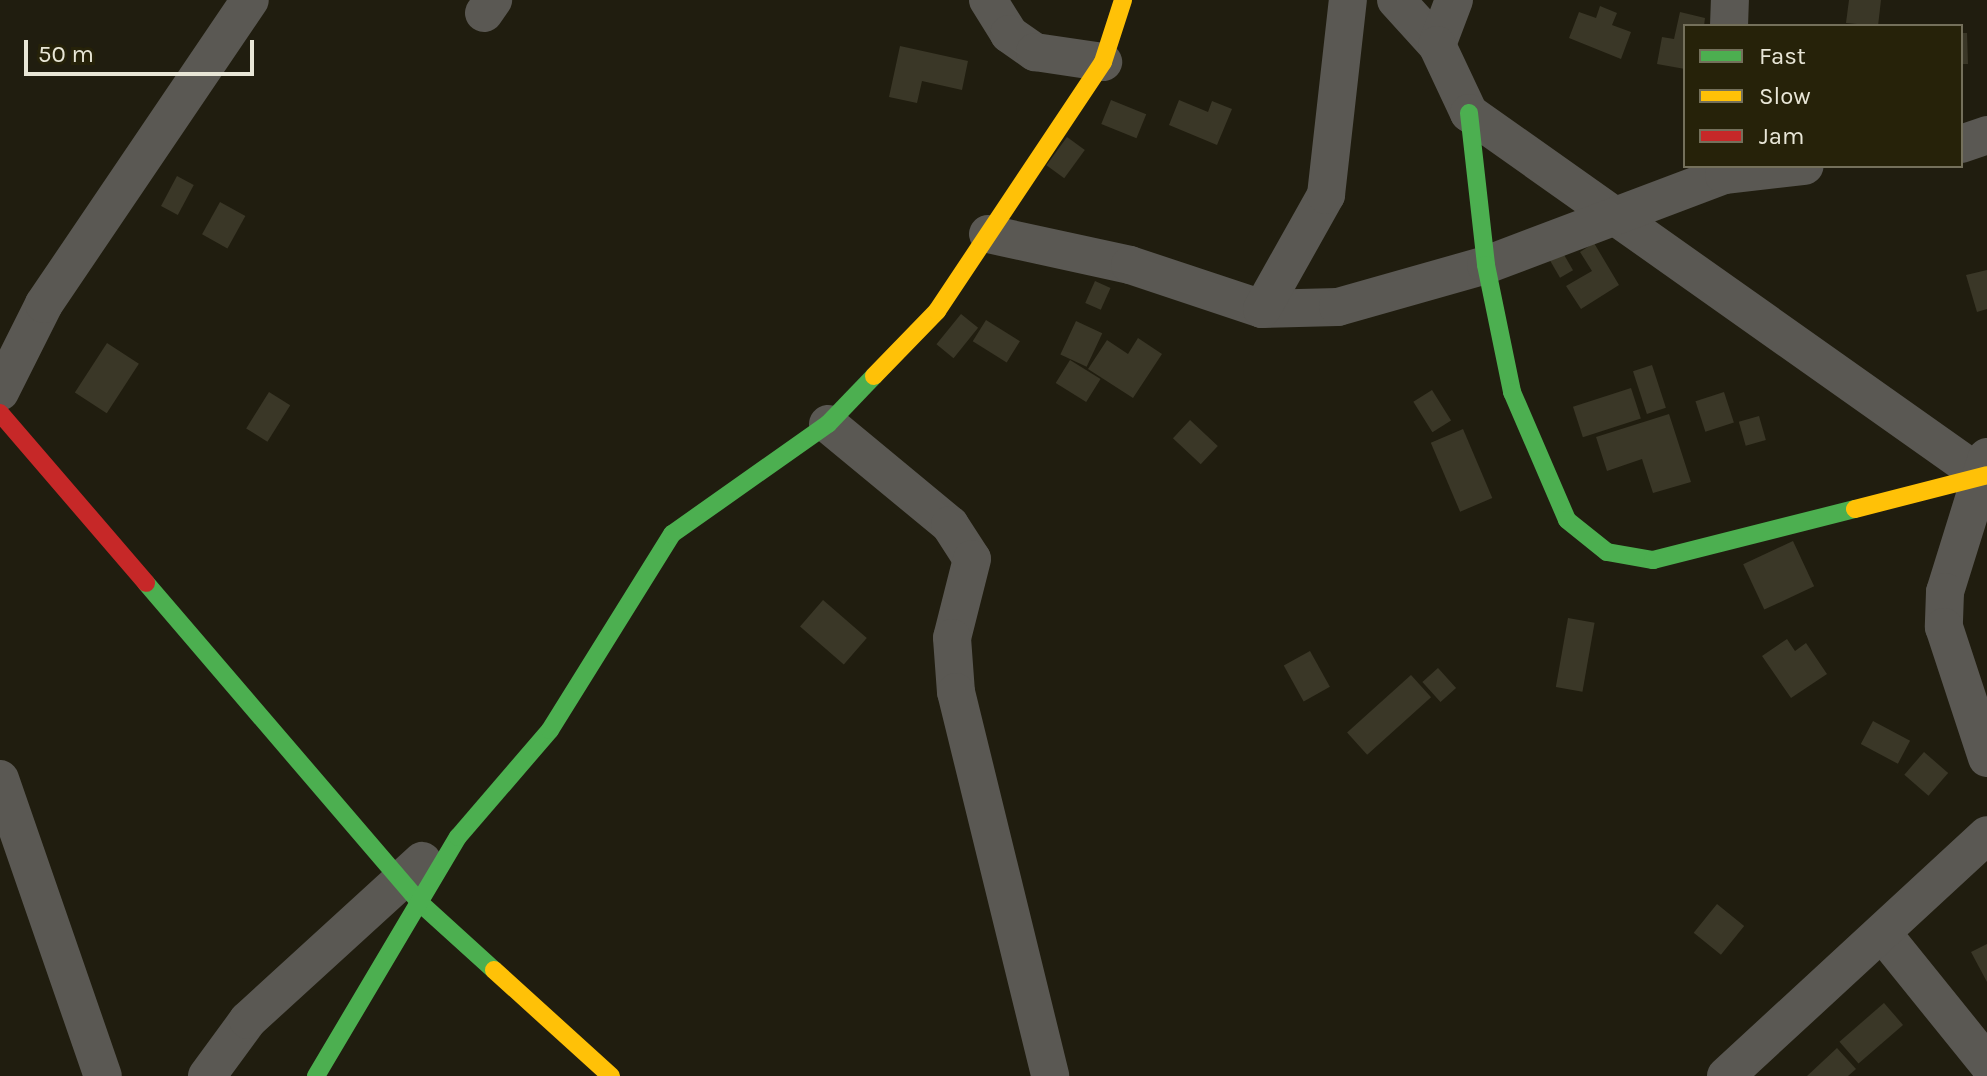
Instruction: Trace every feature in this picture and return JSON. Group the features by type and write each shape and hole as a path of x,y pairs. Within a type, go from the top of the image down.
{"street":[{"path":"0,392 44,304 250,0"},
{"path":"988,0 1009,34 1035,52 1103,62"},
{"path":"207,1076 248,1020 408,889 458,837 550,730 672,534 828,424 937,311 1103,62 1123,0"},
{"path":"1262,309 1326,195 1348,0"},
{"path":"1396,0 1437,45 1469,113 1486,265 1512,392 1567,520 1607,552 1653,560 1985,469"},
{"path":"1437,45 1454,0"},
{"path":"1729,24 1730,0"},
{"path":"1469,113 1617,219 1985,469"},
{"path":"1963,143 1987,135"},
{"path":"988,234 1130,265 1262,309 1338,307 1486,265 1617,219 1724,171 1772,168"},
{"path":"0,413 408,889 611,1076"},
{"path":"828,424 950,525 972,559 952,638 956,692 1050,1076"},
{"path":"1985,469 1945,592 1944,627 1987,758"},
{"path":"0,779 103,1076"},
{"path":"1726,1076 1987,835"},
{"path":"316,1076 408,889"},
{"path":"1883,934 1987,1063"}],"building":[{"path":"1849,0 1881,0 1878,24 1846,23"},
{"path":"1600,6 1617,13 1612,25 1631,32 1621,59 1569,38 1579,12 1596,18"},
{"path":"1680,12 1705,18 1704,24 1683,24 1683,69 1657,64 1662,37 1674,39"},
{"path":"1963,33 1967,33 1968,64 1963,64"},
{"path":"900,46 968,61 962,90 922,81 917,103 889,97"},
{"path":"1111,100 1146,114 1136,138 1101,124"},
{"path":"1179,100 1208,112 1212,101 1232,109 1217,145 1169,125"},
{"path":"1067,137 1085,150 1064,178 1046,165"},
{"path":"177,176 194,185 178,215 161,206"},
{"path":"220,202 245,216 227,248 202,234"},
{"path":"1594,243 1619,285 1581,309 1566,286 1592,271 1580,252"},
{"path":"1563,253 1573,270 1560,278 1550,260"},
{"path":"1987,270 1987,309 1977,312 1966,275"},
{"path":"1095,281 1111,288 1101,310 1085,303"},
{"path":"961,314 978,328 954,358 936,344"},
{"path":"986,320 1020,341 1007,362 973,341"},
{"path":"1076,321 1102,333 1087,367 1060,355"},
{"path":"1138,338 1162,354 1133,398 1088,369 1107,340 1128,354"},
{"path":"107,343 139,364 107,413 75,392"},
{"path":"1070,360 1101,379 1086,402 1056,383"},
{"path":"1652,365 1666,408 1647,414 1633,371"},
{"path":"1631,388 1641,418 1583,437 1573,407"},
{"path":"1432,390 1451,421 1432,432 1413,402"},
{"path":"269,392 290,405 267,442 246,428"},
{"path":"1724,392 1734,422 1705,432 1695,401"},
{"path":"1669,414 1691,482 1653,493 1642,459 1607,471 1596,437"},
{"path":"1759,416 1766,440 1746,446 1739,422"},
{"path":"1190,420 1218,446 1201,464 1173,438"},
{"path":"1463,429 1492,498 1460,512 1431,443"},
{"path":"1793,541 1814,586 1764,610 1743,564"},
{"path":"823,600 867,638 844,664 800,626"},
{"path":"1568,618 1595,623 1582,692 1556,687"},
{"path":"1787,639 1795,651 1806,643 1827,674 1791,698 1762,656"},
{"path":"1310,651 1330,687 1304,701 1284,666"},
{"path":"1438,668 1456,688 1440,702 1422,682"},
{"path":"1411,675 1431,697 1367,755 1347,733"},
{"path":"1873,721 1910,741 1898,764 1861,744"},
{"path":"1924,752 1948,773 1928,796 1904,775"},
{"path":"1717,904 1744,926 1721,955 1694,933"},
{"path":"1987,944 1987,982 1971,952"},
{"path":"1884,1003 1903,1025 1858,1064 1839,1042"},
{"path":"1837,1048 1856,1069 1848,1076 1807,1076"}],"traffic: fast":[{"path":"1469,113 1486,265 1512,392 1567,520 1607,552 1653,560 1855,509"},
{"path":"316,1076 458,837 550,730 672,534 828,424 874,376"},
{"path":"146,583 419,902 494,970"}],"traffic: slow":[{"path":"874,376 937,311 1103,62 1123,0"},
{"path":"1855,509 1987,475"},
{"path":"494,970 611,1076"}],"traffic: jam":[{"path":"0,413 146,583"}]}
